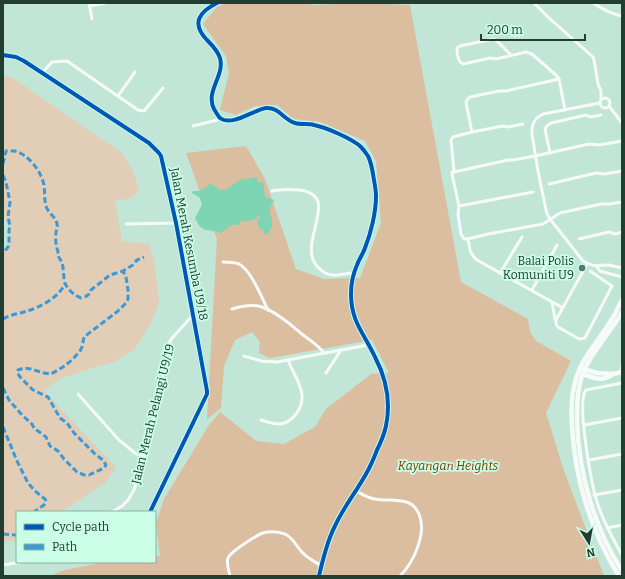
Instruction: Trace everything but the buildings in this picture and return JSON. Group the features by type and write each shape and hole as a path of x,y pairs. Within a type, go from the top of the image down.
{"street":[{"path":"92,19 89,5 106,3"},
{"path":"217,3 204,10 198,18 198,23 204,37 217,51 220,58 220,74 212,95 213,106 220,118 227,121 232,121 254,112 273,108 294,123 311,124 324,128 352,141 364,150 372,164 376,197 373,221 365,248 352,279 351,295 355,319 380,367 387,387 387,423 384,436 367,473 334,527 326,548 319,576"},
{"path":"534,3 548,18 592,57 594,60 603,107 607,108 609,106"},
{"path":"593,3 622,16"},
{"path":"511,55 493,39 460,46 457,48 459,61 464,64 490,58 496,59 526,52 532,54 559,79 565,110"},
{"name":"Jalan Merah Kesumba U9/18","path":"3,55 16,57 42,72 148,143 159,154 162,161 176,223 207,394 150,511"},
{"path":"42,72 52,62 67,61 138,110 144,111 162,88"},
{"path":"118,96 135,72"},
{"path":"472,132 466,103 470,97 506,91 559,79"},
{"path":"601,92 611,102 609,106 622,123"},
{"path":"608,98 538,116 532,127 532,132 535,156 547,214 550,219 580,258 587,264 596,266 611,265 622,268"},
{"path":"550,153 545,129 546,126 551,123 586,115 590,117 601,115"},
{"path":"193,126 220,118"},
{"path":"523,124 472,132 453,137 451,140 452,174 461,234 464,239 543,224 560,213 600,204 622,202"},
{"path":"453,172 589,144 599,145 622,141"},
{"path":"549,184 596,173 604,174 622,171"},
{"path":"272,191 286,189 304,190 313,195 319,206 310,252 314,262 321,270 332,275 347,273 354,274"},
{"path":"458,206 533,192"},
{"path":"126,224 176,223"},
{"path":"578,238 609,232 615,234 622,232"},
{"path":"500,273 522,237"},
{"path":"468,239 472,256 563,308"},
{"path":"532,290 558,245"},
{"path":"223,262 240,264 244,267 257,287 268,310"},
{"path":"556,320 587,264"},
{"path":"596,266 600,271 622,277"},
{"path":"552,302 556,324 558,327 579,339 585,338 612,286 590,271"},
{"path":"622,300 610,322 588,353 582,371 577,406 579,454 585,483 596,519 615,560 622,571"},
{"path":"232,309 242,306 254,306 268,310 286,322 324,353"},
{"path":"619,576 599,540 581,487 573,448 572,395 576,378 590,362 622,312"},
{"name":"Jalan Merah Pelangi U9/19","path":"114,511 128,500 134,490 145,457 170,341 193,315"},
{"path":"244,356 261,361 277,362 368,345"},
{"path":"326,373 341,350"},
{"path":"261,420 278,424 284,423 290,420 300,406 302,394 288,360"},
{"path":"590,362 591,374"},
{"path":"582,371 602,379 621,372 622,364"},
{"path":"581,380 591,374"},
{"path":"622,383 585,391 582,405 594,495 607,528 622,555"},
{"path":"78,394 119,440 135,453 145,457"},
{"path":"584,425 622,418"},
{"path":"589,460 622,454"},
{"path":"594,495 622,490"},
{"path":"356,491 376,499 409,503 417,510 421,522 420,538 417,548 404,572 400,576"},
{"path":"607,528 622,525"},
{"path":"230,576 228,558 232,553 254,538 264,533 271,532 285,534 292,539 304,554 321,566"},
{"path":"3,565 16,563"}],"shaded area":[{"path":"3,75 13,78 122,153 133,171 139,190 132,198 115,201 122,241 149,244 155,265 159,302 151,323 135,349 116,361 59,379 44,391 116,468 105,483 63,511 16,511 16,540 3,542 3,250 7,247 9,231 3,210"},
{"path":"256,177 258,182 264,183 264,192 266,197 274,200 270,208 272,227 267,235 264,233 263,229 260,230 257,222 260,218 259,216 254,220 240,222 238,225 231,225 221,233 205,230 200,226 195,218 202,205 200,198 192,193 193,191 202,190 210,183 220,190 225,190 240,180"}],"green space":[{"name":"Kayangan Heights","path":"226,3 309,3 312,5 363,3 410,5 461,282 528,319 530,332 536,341 571,361 546,413 564,471 604,576 51,576 61,571 99,563 156,563 156,557 160,556 156,523 164,499 209,425 220,412 256,441 284,444 315,427 326,409 371,374 389,373 372,340 270,358 259,353 260,342 252,332 235,340 224,366 221,408 207,419 217,239 186,153 246,146 265,179 296,269 324,279 360,278 381,223 376,161 365,141 320,122 294,119 277,105 255,106 236,115 220,110 229,73 226,56 203,24 217,7"}],"marked path":[{"path":"3,164 6,151 15,151 30,160 40,174 44,185 46,206 57,224 56,245 58,256 63,265 65,283 69,290 76,296 81,298 86,296 91,290 110,275 123,271 133,265 137,260 144,257"},
{"path":"3,175 10,202 8,217 10,226 9,244 3,253"},
{"path":"3,388 9,400 22,415 32,424 34,428 46,437 50,446 58,451 77,472 84,475 89,475 104,468 106,465 103,460 74,433 67,423 60,418 48,397 33,390 17,372 18,370 24,368 51,374 72,360 80,351 84,337 126,303 128,299 128,290 126,277 123,271"},
{"path":"3,319 42,305 58,294 65,284"},
{"path":"3,427 28,483 46,501 44,505 35,511"},
{"path":"3,534 16,535"}],"cycle path":[{"path":"217,3 202,14 198,23 202,34 215,48 220,58 220,71 212,96 214,109 220,118 230,121 261,109 271,108 297,124 319,126 352,140 361,147 368,156 373,172 376,193 374,216 367,242 353,275 351,290 353,312 359,327 379,365 385,382 388,399 386,426 362,481 332,532 319,576"},
{"path":"3,55 16,57 24,61 149,143 161,156 176,223 207,394 150,511"}],"place":[{"name":"Balai Polis Komuniti U9","path":"582,268"}]}
